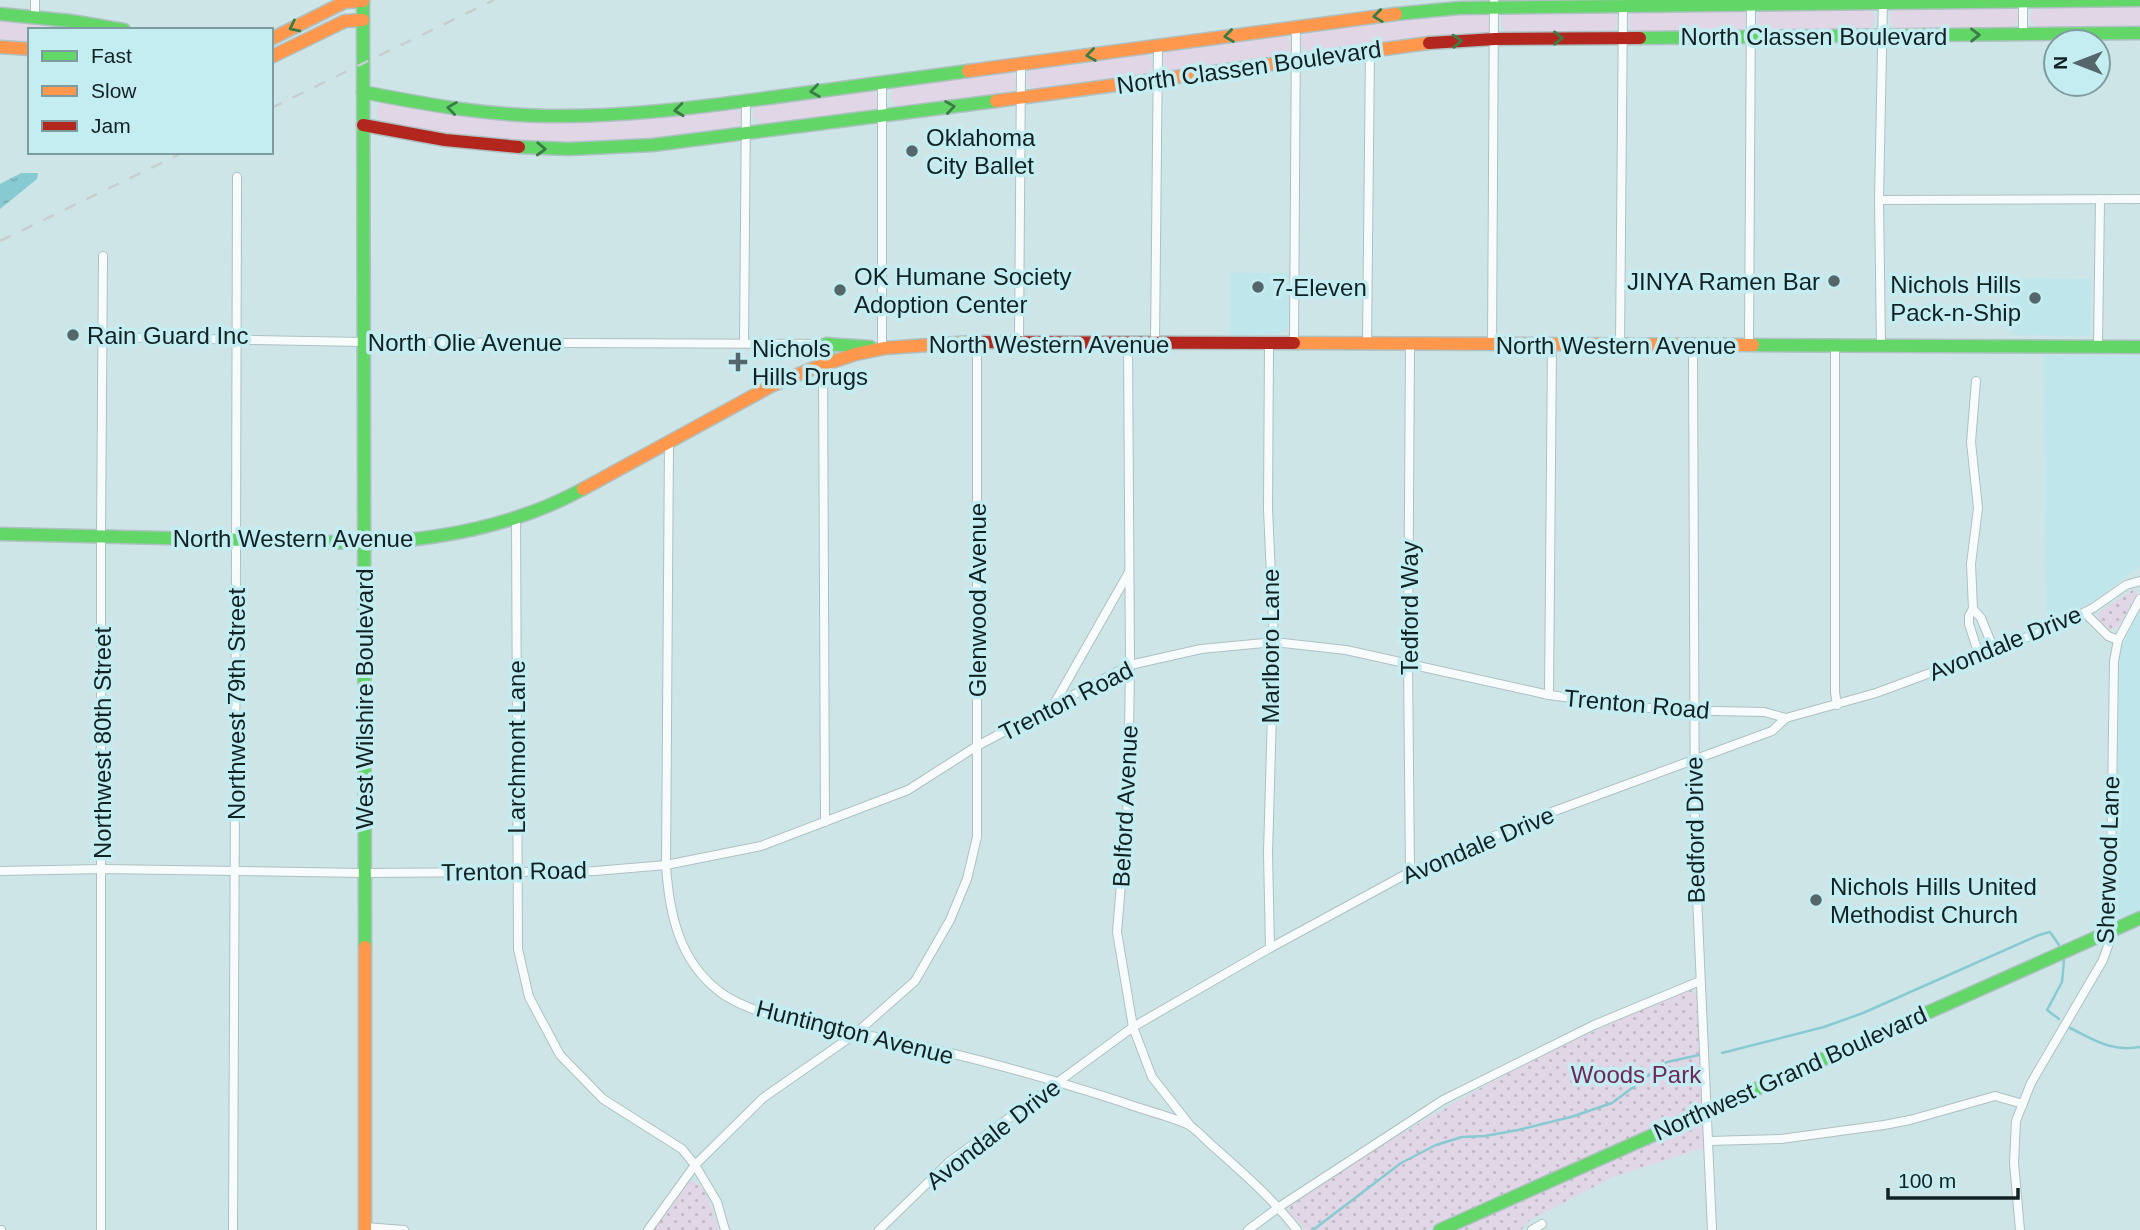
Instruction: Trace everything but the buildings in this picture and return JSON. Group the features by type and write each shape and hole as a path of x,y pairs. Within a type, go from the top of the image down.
{"street":[{"path":"35,0 35,16"},
{"path":"273,38 345,2 363,1"},
{"name":"West Wilshire Boulevard","path":"363,1 365,1229"},
{"path":"2023,1 2023,34"},
{"name":"North Classen Boulevard","path":"363,92 458,109 536,116 631,114 1494,3 2140,1"},
{"path":"1620,346 1623,2"},
{"path":"1749,346 1751,2"},
{"path":"1881,346 1879,200 1882,2"},
{"path":"1492,345 1494,3"},
{"path":"0,14 35,16 111,28"},
{"path":"273,56 345,21 363,20"},
{"path":"1294,344 1296,27"},
{"name":"North Classen Boulevard","path":"363,125 458,142 535,149 646,146 1370,50 1495,39 2140,33"},
{"path":"1155,343 1158,46"},
{"path":"0,47 28,49"},
{"path":"1367,344 1370,50"},
{"path":"1019,342 1021,64"},
{"path":"825,822 827,344 883,349 882,82"},
{"path":"744,343 746,101"},
{"name":"Northwest 79th Street","path":"233,1230 237,871 234,539 237,177"},
{"path":"1879,200 2140,198"},
{"path":"2098,346 2100,199"},
{"name":"Northwest 80th Street","path":"101,1230 103,256"},
{"name":"North Olie Avenue","path":"103,337 363,342 827,344"},
{"name":"North Western Avenue","path":"0,534 364,542 431,538 462,533 516,518 577,492 773,385 826,364 883,349 943,342 2140,347"},
{"name":"Glenwood Avenue","path":"648,1230 695,1166 763,1098 855,1034 915,981 950,920 967,879 977,837 977,342"},
{"name":"Belford Avenue","path":"1128,343 1128,800 1117,932 1133,1027 1152,1077 1190,1125"},
{"name":"Marlboro Lane","path":"1269,344 1268,509 1274,642 1268,853 1270,948"},
{"name":"Tedford Way","path":"1410,344 1410,872"},
{"path":"1549,695 1552,345"},
{"name":"Bedford Drive","path":"1693,346 1693,760 1703,1049 1714,1228"},
{"path":"1835,346 1837,705"},
{"path":"1976,381 1970,433 1978,508 1970,579 1973,609 1969,624 1979,655"},
{"name":"Huntington Avenue","path":"669,442 666,865 668,894 675,928 693,965 720,992 749,1007 1059,1081 1190,1125 1279,1207 1297,1230"},
{"name":"Larchmont Lane","path":"516,518 518,949 529,997 560,1055 603,1099 682,1149 717,1202 724,1230"},
{"path":"1052,706 1129,570"},
{"name":"Avondale Drive","path":"879,1230 949,1162 1133,1027 1410,872 1541,816 1772,731 1786,719 1837,705 2057,626 2085,613 2126,585 2140,581"},
{"name":"Sherwood Lane","path":"2020,1230 2014,1163 2016,1121 2031,1083 2103,960 2110,940 2113,669 2118,640 2140,599"},
{"path":"1973,609 1981,618 1994,650"},
{"path":"2085,613 2108,636 2118,640"},
{"name":"Trenton Road","path":"0,871 102,869 364,873 516,872 595,871 666,865 761,846 908,790 977,746 1130,665 1201,649 1274,642 1346,650 1549,695 1693,712 1764,712 1786,719"},
{"name":"Northwest Grand Boulevard","path":"1440,1230 2140,918"},
{"path":"1248,1230 1443,1100 1594,1025 1700,981"},
{"name":"Northwest Grand Boulevard","path":"1709,1141 1781,1139 1884,1125 1995,1096 2023,1104"},
{"path":"1532,1230 1542,1224"},
{"path":"365,1229 404,1230"}],"shaded area":[{"path":"1230,273 1289,273 1289,325 1286,331 1279,334 1230,335"},
{"path":"2011,278 2091,279 2090,333 2087,336 2011,335"},
{"path":"2044,355 2140,356 2140,566 2096,599 2049,624 2046,616"},
{"path":"2140,609 2140,912 2124,918 2116,909 2119,656"}],"green space":[{"path":"2140,5 2140,27 2039,28 2029,18 2033,9 2038,6"},
{"path":"2010,6 2016,10 2019,19 2014,27 2009,29 1897,29 1890,23 1890,14 1895,9"},
{"path":"1865,8 1872,12 1874,17 1873,25 1867,31 1762,31 1757,24 1758,15 1763,10"},
{"path":"1477,11 1485,13 1490,21 1484,34 1309,53 1301,45 1302,37 1309,30"},
{"path":"1611,11 1617,22 1611,33 1507,33 1501,25 1501,17 1507,12"},
{"path":"1633,11 1740,11 1745,15 1746,23 1740,31 1635,33 1629,25 1629,17"},
{"path":"0,18 82,28 28,28 28,44 0,42"},
{"path":"1283,35 1291,46 1282,57 1171,71 1163,63 1164,55 1171,49"},
{"path":"1144,53 1151,58 1153,65 1148,75 1035,90 1030,88 1026,79 1034,67"},
{"path":"1010,72 1016,78 1015,87 1009,93 902,107 896,107 890,98 894,87"},
{"path":"871,90 879,98 876,109 871,112 763,126 753,117 754,107 759,104"},
{"path":"387,101 479,116 731,107 741,112 742,117 735,129 632,142 528,143 469,137 381,122 376,114 377,109"},
{"path":"2134,589 2137,594 2119,626 2111,630 2103,626 2099,612"},
{"name":"Woods Park","path":"1691,990 1697,995 1704,1100 1698,1108 1426,1230 1306,1230 1289,1212 1289,1207 1384,1144 1483,1087 1586,1035"},
{"name":"Woods Park","path":"1699,1119 1704,1122 1706,1151 1701,1149 1613,1177 1529,1221 1521,1230 1453,1230"},
{"path":"693,1181 703,1189 718,1230 651,1230 686,1183"}],"water":[{"path":"21,173 38,173 37,179 0,209 0,184"}],"waterway":[{"path":"1722,1053 1824,1027 1863,1013 2039,935 2050,932 2059,945"},
{"path":"2059,1019 2047,1010 2062,982 2064,960"},
{"path":"2070,1028 2095,1041 2112,1046 2140,1047"},
{"path":"1313,1230 1401,1163 1436,1145 1462,1137 1518,1130 1571,1117 1612,1103 1667,1062 1699,1055"}],"railway":[{"path":"273,107 494,0"},
{"path":"0,241 180,154"}],"traffic: fast":[{"path":"363,0 365,947"},
{"path":"1396,14 1459,8 2140,0"},
{"path":"0,14 112,28"},
{"path":"1640,38 2140,33"},
{"path":"363,92 500,114 602,115 713,105 968,71"},
{"path":"519,147 569,149 653,145 996,101"},
{"path":"830,362 826,344 870,347"},
{"path":"1753,345 2140,347"},
{"path":"0,534 364,543 392,541 449,534 504,522 531,513 583,489"},
{"path":"1440,1230 2140,918"}],"traffic: slow":[{"path":"273,38 345,2 363,1"},
{"path":"968,71 1396,14"},
{"path":"273,56 345,21 363,20"},
{"path":"996,101 1429,43"},
{"path":"0,47 28,49"},
{"path":"583,489 773,385 814,368 885,348 973,342"},
{"path":"1294,343 1753,345"},
{"path":"365,947 365,1230"}],"traffic: jam":[{"path":"1429,43 1495,39 1640,38"},
{"path":"363,125 445,140 519,147"},
{"path":"973,342 1294,343"}],"place":[{"name":"Oklahoma City Ballet","path":"912,151"},
{"name":"JINYA Ramen Bar","path":"1834,281"},
{"name":"7-Eleven","path":"1258,287"},
{"name":"OK Humane Society Adoption Center","path":"840,290"},
{"name":"Nichols Hills Pack-n-Ship","path":"2035,298"},
{"name":"Rain Guard Inc","path":"73,335"},
{"name":"Nichols Hills Drugs","path":"738,362"},
{"name":"Nichols Hills United Methodist Church","path":"1816,900"}]}
